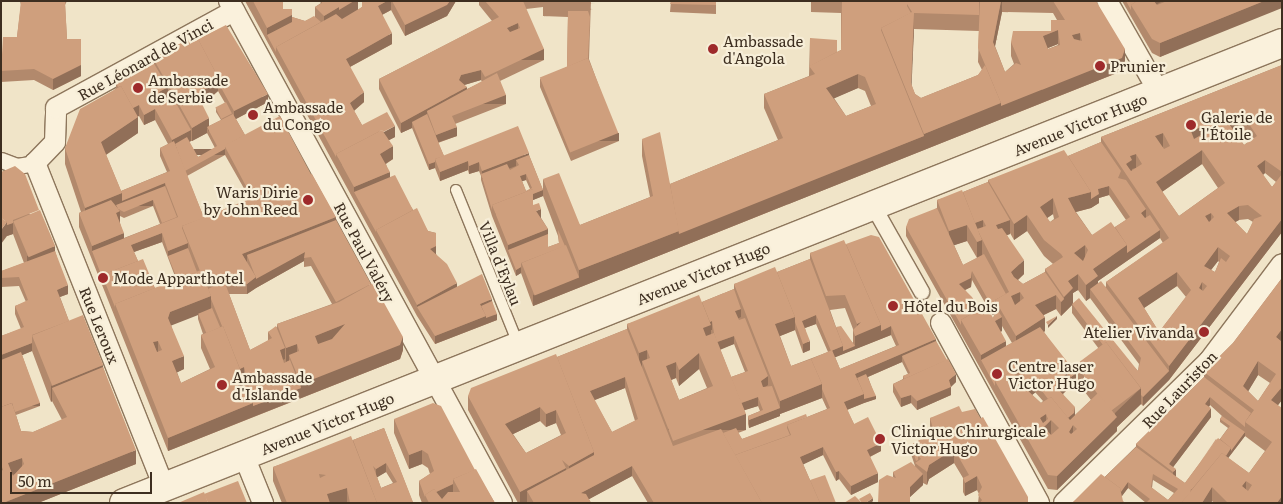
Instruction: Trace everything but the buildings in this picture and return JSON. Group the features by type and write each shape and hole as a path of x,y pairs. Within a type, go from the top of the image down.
{"main road":[{"name":"Avenue Victor Hugo","path":"124,503 1282,44"}],"street":[{"path":"1107,1 1159,92"},
{"name":"Rue Léonard de Vinci","path":"35,163 55,142 56,108 231,6"},
{"name":"Rue Paul Valéry","path":"231,6 502,503"},
{"path":"1,160 17,166 35,163"},
{"name":"Rue Leroux","path":"35,163 164,487"},
{"path":"872,206 920,291"},
{"name":"Rue Lauriston","path":"1064,503 1138,422 1209,361 1282,264"},
{"path":"942,324 1040,503"},
{"path":"244,456 263,503"}],"lane":[{"name":"Villa d'Eylau","path":"456,190 519,346"}],"place":[{"name":"Ambassade d'Angola","path":"713,49"},
{"name":"Prunier","path":"1100,66"},
{"name":"Ambassade de Serbie","path":"138,88"},
{"name":"Ambassade du Congo","path":"253,115"},
{"name":"Galerie de l'Étoile","path":"1191,125"},
{"name":"Waris Dirie by John Reed","path":"308,200"},
{"name":"Mode Apparthotel","path":"103,278"},
{"name":"Hôtel du Bois","path":"893,306"},
{"name":"Atelier Vivanda","path":"1204,332"},
{"name":"Centre laser Victor Hugo","path":"997,374"},
{"name":"Ambassade d'Islande","path":"222,385"},
{"name":"Clinique Chirurgicale Victor Hugo","path":"880,439"}]}
